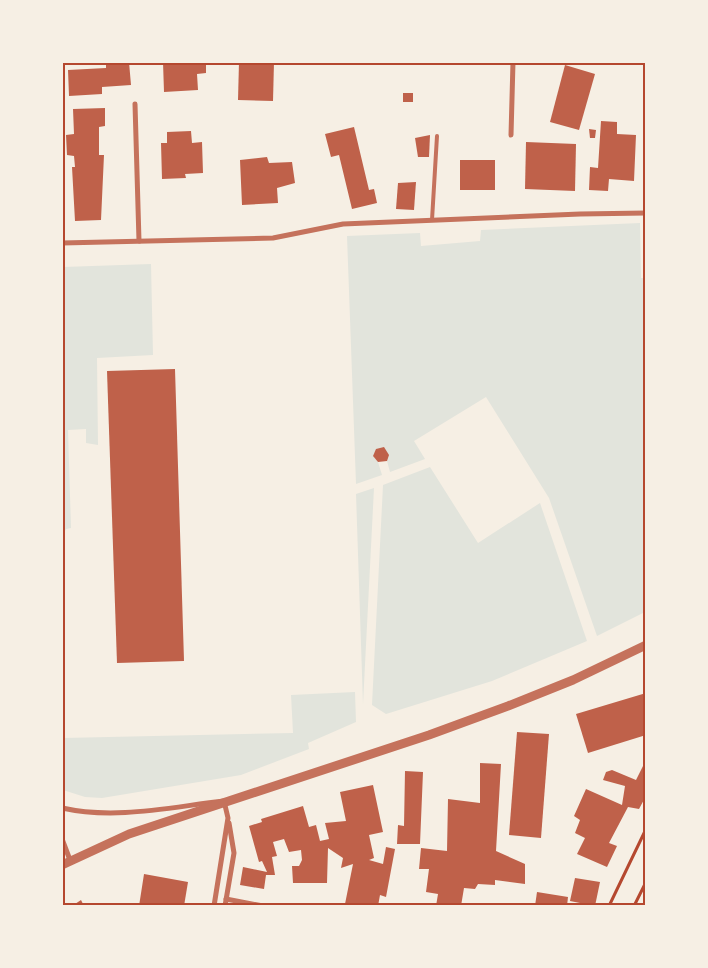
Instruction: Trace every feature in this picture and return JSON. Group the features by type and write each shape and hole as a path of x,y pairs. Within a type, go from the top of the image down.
{"street":[{"path":"511,135 513,62"},
{"path":"135,104 139,241"},
{"path":"62,243 273,238 343,224 646,214"},
{"path":"62,839 65,860 129,834 224,801 429,735 499,710 573,680 646,645"},
{"path":"62,808 94,814 126,814 224,801"},
{"path":"224,801 234,853 225,906"},
{"path":"214,906 228,818"},
{"path":"226,899 263,906"}],"lane":[{"path":"432,220 437,136"}],"path":[{"path":"609,906 646,829"},
{"path":"634,906 646,882"}],"shaded area":[{"path":"640,223 641,278 646,278 645,612 597,636 549,498 486,397 414,441 425,459 390,472 387,461 377,449 373,456 378,462 382,475 356,484 347,236 420,233 421,246 480,241 481,230"},
{"path":"151,264 153,355 97,358 98,445 86,443 86,429 68,430 71,528 66,529 63,534 63,267"},
{"path":"430,467 478,543 540,503 587,641 492,681 386,714 372,705 383,485"},
{"path":"374,488 363,704 356,494"},
{"path":"355,692 356,722 308,743 309,749 241,775 102,798 85,797 63,790 63,738 293,733 291,695"}],"building":[{"path":"106,62 129,62 131,85 102,87 102,94 69,96 68,70 106,68"},
{"path":"163,62 206,62 206,73 197,74 198,90 164,92"},
{"path":"239,62 274,62 273,101 238,100"},
{"path":"565,65 595,74 579,130 550,122"},
{"path":"403,93 413,93 413,102 403,102"},
{"path":"105,108 105,126 99,127 99,155 104,155 101,220 75,221 72,167 75,167 74,156 67,155 66,135 74,134 73,109"},
{"path":"601,121 617,122 617,134 636,135 634,181 609,179 608,191 589,190 590,167 598,168"},
{"path":"354,127 369,190 374,189 377,203 352,209 339,155 331,157 325,134"},
{"path":"589,129 596,130 595,138 590,138"},
{"path":"191,131 192,143 202,142 203,173 185,174 186,178 162,179 161,143 167,143 167,132"},
{"path":"430,135 429,157 418,157 415,138"},
{"path":"526,142 576,144 575,191 525,189"},
{"path":"267,157 269,163 292,162 295,183 277,188 278,203 242,205 240,160"},
{"path":"460,160 495,160 495,190 460,190"},
{"path":"416,182 414,210 396,209 398,183"},
{"path":"175,369 184,661 117,663 107,371"},
{"path":"384,447 389,455 387,461 378,462 373,456 376,449"},
{"path":"646,693 646,735 588,753 576,714"},
{"path":"517,732 549,734 541,838 509,835"},
{"path":"646,760 646,796 639,809 628,807 609,843 617,846 607,867 577,854 585,838 575,833 580,820 574,816 586,789 622,805 625,786 603,780 606,772 612,770 636,780"},
{"path":"480,763 501,764 496,851 525,864 525,884 495,880 495,885 478,884 475,889 464,888 461,906 436,906 438,894 426,892 429,869 419,869 421,848 447,851 448,799 480,803"},
{"path":"405,771 423,772 420,844 397,844 398,825 404,826"},
{"path":"373,785 383,832 369,835 374,858 369,860 383,864 386,847 395,849 386,897 380,895 378,906 345,904 353,864 341,868 343,858 328,848 327,883 293,883 292,866 299,866 302,860 301,850 289,852 284,839 273,842 277,856 272,857 275,875 266,875 264,889 240,885 243,867 267,872 262,861 259,862 249,826 262,822 261,819 303,806 309,827 316,825 320,841 329,839 325,823 346,821 340,792"},
{"path":"144,874 188,882 184,906 139,906"},
{"path":"575,878 600,882 595,906 570,901"},
{"path":"537,892 568,897 567,906 535,906"},
{"path":"81,900 84,906 72,906"}]}
